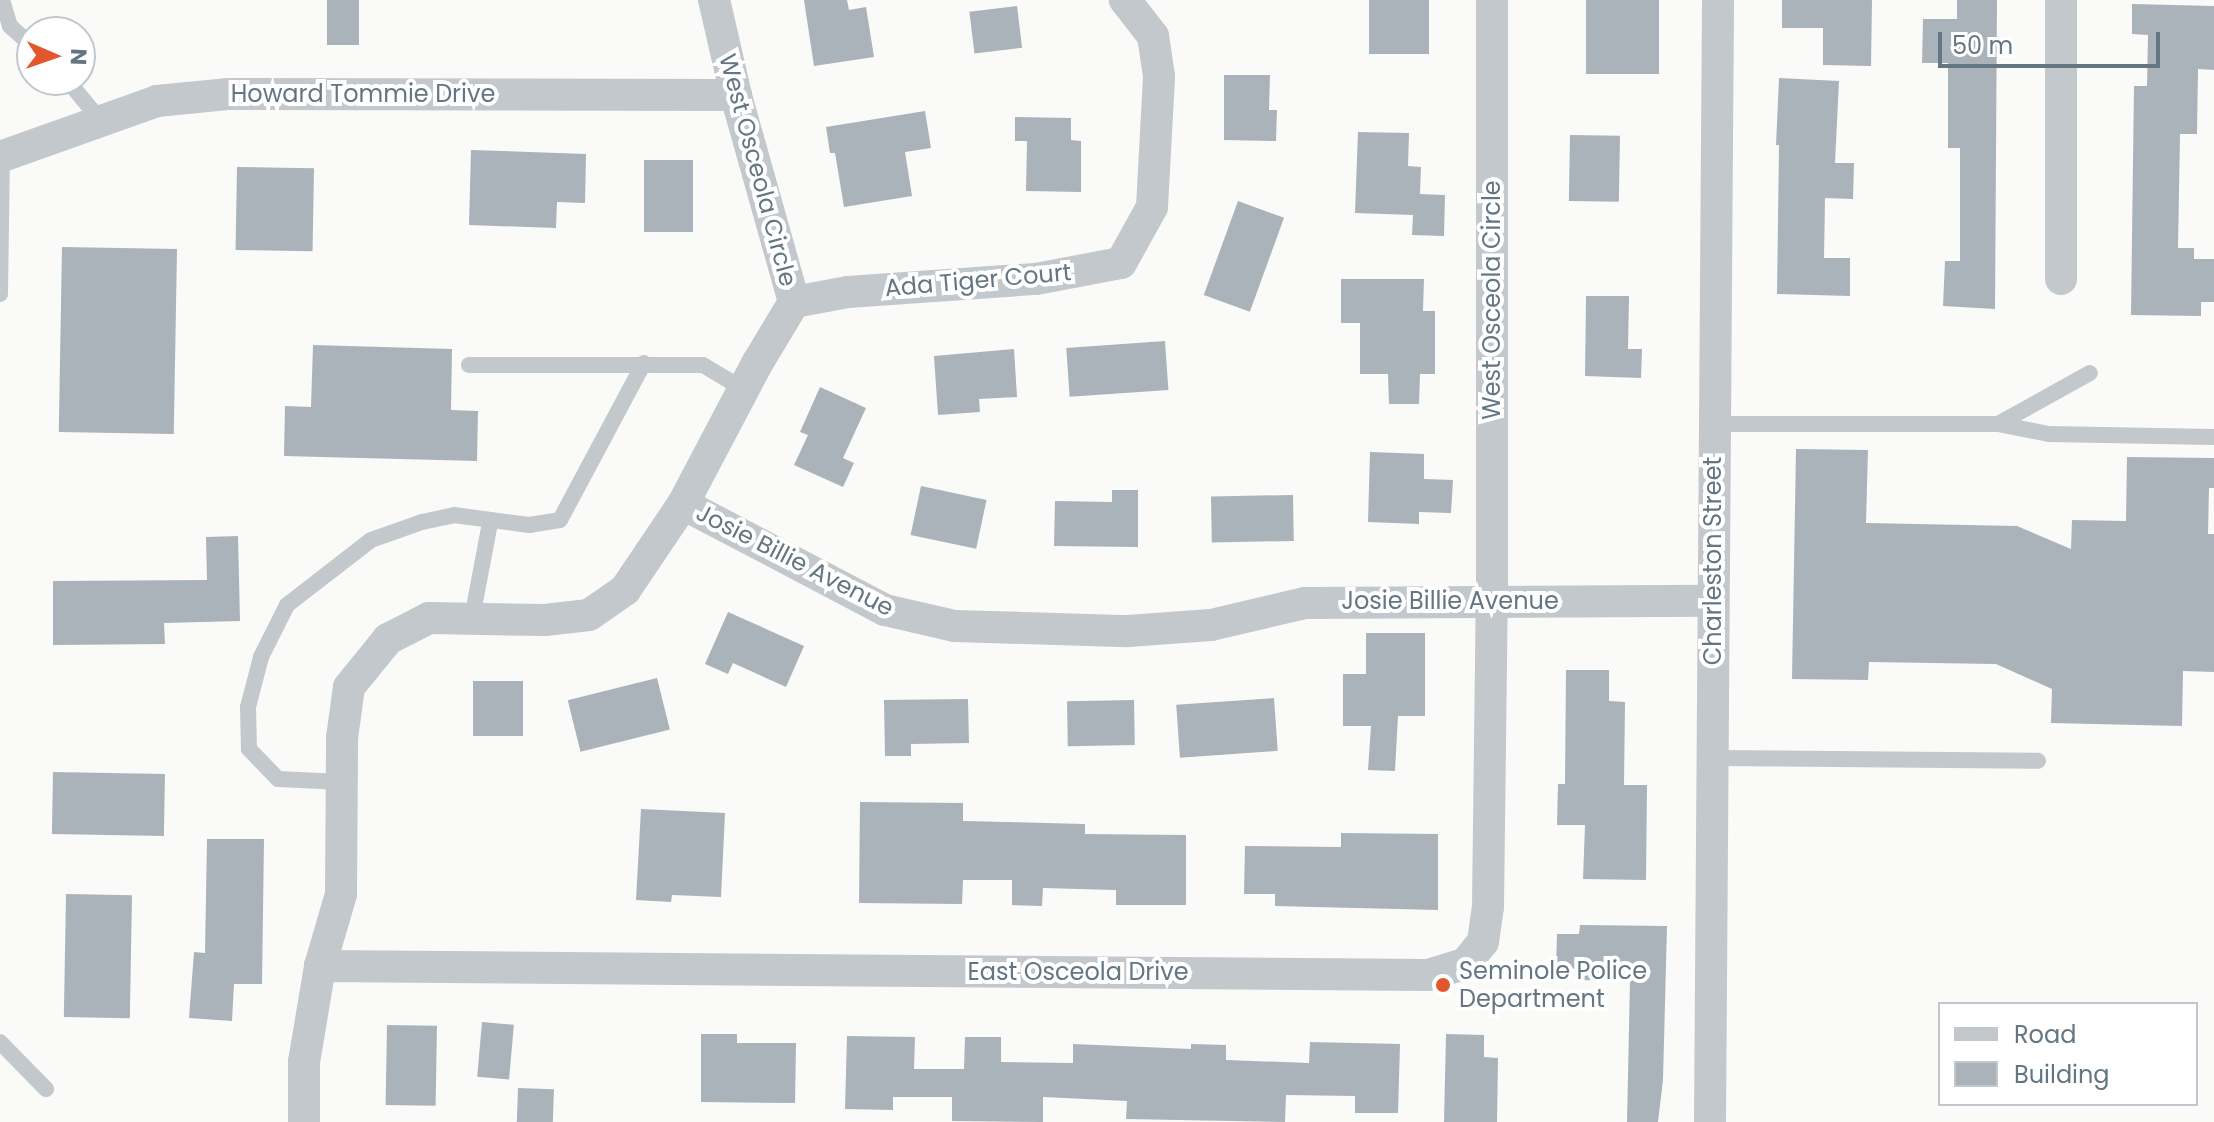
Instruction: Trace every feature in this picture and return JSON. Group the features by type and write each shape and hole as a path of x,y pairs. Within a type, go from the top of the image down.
{"street":[{"name":"West Osceola Circle","path":"683,504 743,389 794,302 736,95 714,0"},
{"name":"Ada Tiger Court","path":"794,302 848,292 1036,279 1121,263 1152,207 1159,76 1153,36 1125,0"},
{"name":"West Osceola Circle","path":"1492,0 1492,601"},
{"name":"Charleston Street","path":"1715,1116 1711,601 1718,0"},
{"path":"2061,0 2061,279"},
{"name":"Howard Tommie Drive","path":"1,157 157,101 227,94 736,95"},
{"name":"Josie Billie Avenue","path":"304,1122 304,1062 320,966 341,894 342,738 349,687 388,639 429,618 545,620 589,615 625,590 683,504 885,610 955,626 1128,631 1211,625 1305,603 1711,601"},
{"name":"East Osceola Drive","path":"320,966 1412,975 1465,964 1483,942 1488,907 1492,601"}],"lane":[{"path":"2,0 10,26 16,31"},
{"path":"80,96 101,121"},
{"path":"0,294 1,157"},
{"path":"342,782 278,779 249,749 251,694 261,657 287,605 371,540 454,515 490,523 529,525 560,520 644,363"},
{"path":"469,365 703,365 743,389"},
{"path":"1998,424 2090,373"},
{"path":"1713,424 1998,424 2049,434 2214,437"},
{"path":"472,618 490,523"},
{"path":"1714,758 2038,761"},
{"path":"0,1042 46,1089"}],"building":[{"path":"327,0 359,0 359,45 327,45"},
{"path":"804,0 847,0 849,10 866,7 874,57 814,66"},
{"path":"1369,0 1429,0 1429,54 1369,54"},
{"path":"1586,0 1659,0 1659,74 1586,74"},
{"path":"1782,0 1872,0 1871,66 1823,65 1823,28 1782,28"},
{"path":"1957,0 1997,0 1995,309 1943,306 1945,261 1960,261 1960,148 1948,148 1948,63 1922,63 1923,19 1957,19"},
{"path":"2132,4 2214,6 2214,70 2198,69 2197,134 2180,134 2178,248 2194,248 2194,259 2214,259 2214,302 2201,302 2201,316 2131,315 2134,86 2147,86 2148,35 2132,34"},
{"path":"1017,6 1022,48 974,54 969,12"},
{"path":"1224,75 1270,75 1269,110 1277,110 1276,141 1224,140"},
{"path":"1779,78 1839,81 1835,163 1854,163 1853,199 1825,198 1824,258 1850,258 1850,296 1777,294"},
{"path":"925,111 931,148 905,152 912,196 844,207 835,153 830,153 826,127"},
{"path":"1015,117 1071,118 1071,140 1081,141 1081,192 1026,191 1027,141 1015,141"},
{"path":"1358,132 1409,133 1408,166 1421,167 1420,194 1445,195 1444,236 1412,235 1413,215 1355,213"},
{"path":"1570,135 1620,136 1619,202 1569,201"},
{"path":"471,150 586,154 585,203 557,202 556,228 469,225"},
{"path":"644,160 693,160 693,232 644,232"},
{"path":"237,167 314,168 313,251 236,250"},
{"path":"1238,201 1284,218 1250,312 1204,295"},
{"path":"62,247 177,249 174,434 59,432"},
{"path":"1341,279 1424,279 1423,311 1435,311 1435,374 1420,374 1419,404 1389,404 1388,374 1360,374 1360,323 1341,323"},
{"path":"1586,296 1629,296 1628,349 1642,349 1641,378 1585,376"},
{"path":"1165,341 1168,390 1070,397 1066,348"},
{"path":"313,345 452,349 451,410 478,411 477,461 284,456 285,406 311,407"},
{"path":"1014,349 1017,397 979,399 980,412 938,415 934,356"},
{"path":"820,387 866,408 843,458 854,463 843,487 794,465 808,435 800,432"},
{"path":"1796,449 1868,450 1866,523 2017,526 2071,549 2072,520 2126,521 2127,457 2214,458 2214,488 2209,488 2208,534 2214,534 2214,672 2183,671 2182,726 2051,723 2052,689 1996,664 1869,662 1868,680 1792,679"},
{"path":"1370,452 1424,454 1424,479 1453,480 1451,513 1419,512 1419,524 1368,522"},
{"path":"921,486 987,500 976,549 911,535"},
{"path":"1112,490 1138,490 1138,547 1054,546 1055,501 1112,502"},
{"path":"1293,495 1294,541 1212,542 1211,496"},
{"path":"238,536 240,621 164,623 165,644 53,645 53,581 207,580 206,537"},
{"path":"728,612 804,646 786,687 733,663 728,674 705,664"},
{"path":"1366,633 1425,633 1425,716 1398,716 1395,771 1368,770 1371,726 1343,726 1343,674 1366,674"},
{"path":"1566,670 1609,670 1609,701 1625,702 1624,785 1647,785 1646,880 1583,879 1585,825 1557,825 1558,784 1565,784"},
{"path":"657,678 670,729 581,752 568,700"},
{"path":"473,681 523,681 523,736 473,736"},
{"path":"1274,698 1278,751 1180,758 1176,705"},
{"path":"968,699 969,743 911,744 911,756 885,756 884,700"},
{"path":"1134,700 1135,745 1068,746 1067,701"},
{"path":"53,772 165,774 164,836 52,834"},
{"path":"860,802 963,803 963,821 1085,824 1085,834 1186,835 1186,905 1116,905 1116,890 1043,888 1042,906 1012,905 1012,880 963,880 962,904 859,903"},
{"path":"641,809 725,813 721,897 672,895 671,902 636,900"},
{"path":"1341,833 1438,834 1438,910 1275,906 1275,894 1244,894 1245,846 1341,847"},
{"path":"207,839 264,839 262,984 234,984 232,1021 189,1018 194,952 205,953"},
{"path":"66,894 132,895 130,1018 64,1017"},
{"path":"1580,925 1667,926 1663,1080 1658,1122 1627,1122 1630,981 1580,980 1580,969 1556,968 1557,934 1579,934"},
{"path":"482,1022 514,1025 509,1080 477,1077"},
{"path":"387,1025 437,1026 436,1106 386,1105"},
{"path":"701,1034 737,1034 737,1043 796,1043 795,1103 701,1102"},
{"path":"1446,1034 1484,1035 1484,1057 1498,1058 1497,1122 1444,1122"},
{"path":"847,1036 915,1037 914,1069 964,1069 965,1037 1001,1037 1001,1062 1073,1063 1073,1044 1191,1049 1191,1044 1226,1045 1226,1060 1309,1063 1310,1042 1400,1044 1398,1113 1355,1113 1355,1096 1286,1095 1285,1122 1126,1119 1127,1101 1043,1097 1043,1122 952,1121 952,1097 893,1097 893,1110 845,1109"},
{"path":"518,1088 554,1089 553,1122 517,1122"}],"place":[{"name":"Seminole Police Department","path":"1443,985"}]}
